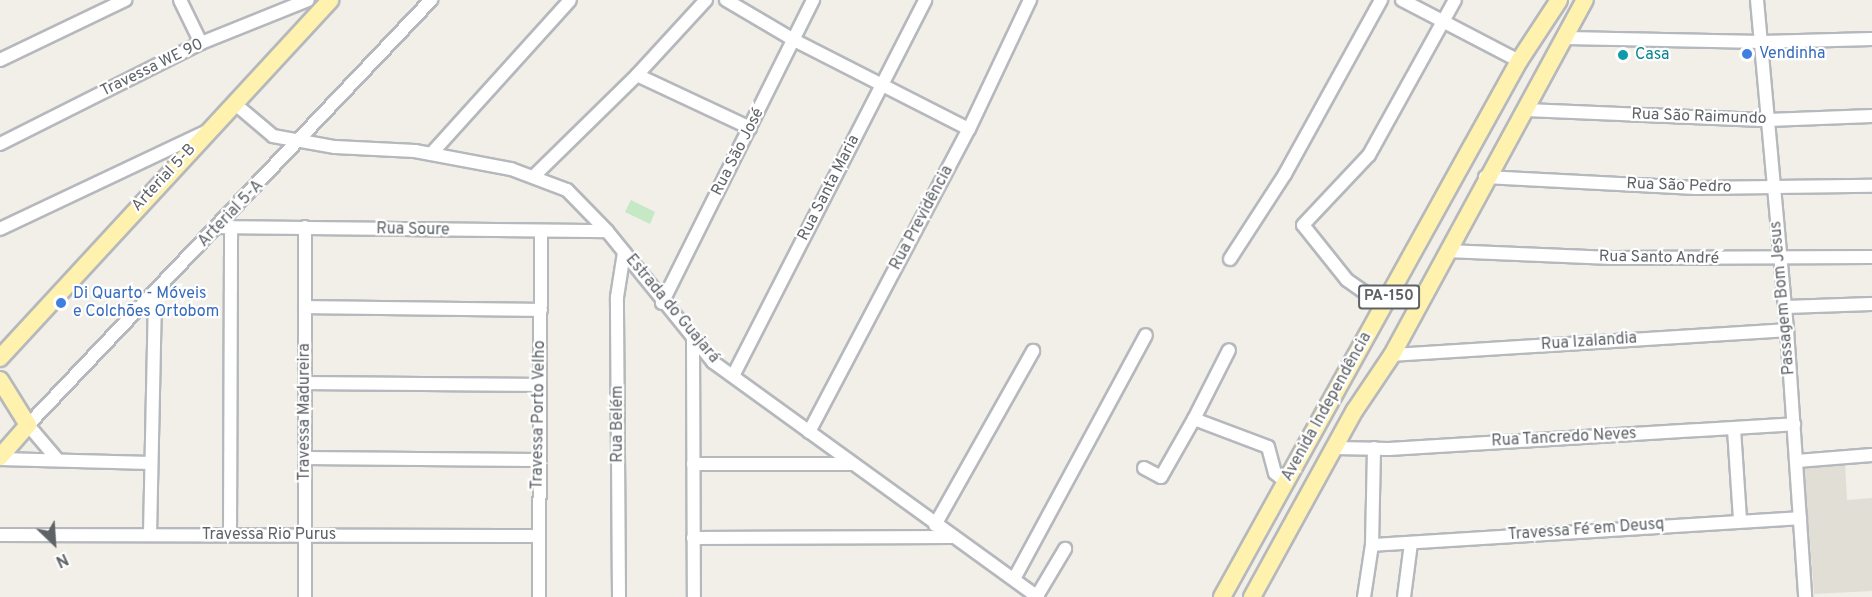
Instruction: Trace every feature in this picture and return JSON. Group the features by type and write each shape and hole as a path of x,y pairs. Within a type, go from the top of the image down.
{"main road":[{"name":"Arterial 5-B","path":"0,358 330,0"},
{"name":"Avenida Independência","path":"1222,597 1519,61 1559,0"},
{"name":"Avenida Independência","path":"1252,597 1355,410 1392,355 1485,177 1526,110 1585,0"},
{"path":"0,380 28,425 0,458"},
{"path":"1332,398 1355,410"}],"street":[{"path":"0,60 125,0"},
{"path":"180,0 201,43"},
{"name":"Travessa WE 90","path":"0,144 201,43 308,0"},
{"name":"Arterial 5-A","path":"28,425 155,293 225,227 431,0"},
{"path":"431,154 570,0"},
{"path":"534,176 637,75 706,0"},
{"path":"726,0 794,40 883,83 969,129"},
{"name":"Rua São José","path":"662,303 813,0"},
{"name":"Rua Santa Maria","path":"733,376 925,0"},
{"name":"Rua Previdência","path":"809,432 969,129 1030,0"},
{"path":"1230,259 1285,174 1381,0"},
{"path":"1402,0 1519,61"},
{"path":"1384,306 1347,280 1303,225 1369,155 1455,0"},
{"name":"Passagem Bom Jesus","path":"1757,0 1762,42 1766,120 1787,330 1805,597"},
{"path":"1566,38 1762,42 1872,39"},
{"path":"637,75 750,128"},
{"name":"Estrada do Guajará","path":"234,104 273,136 300,142 431,154 534,176 567,190 607,231 662,303 693,339 733,376 935,525 1038,596"},
{"name":"Rua São Raimundo","path":"1526,110 1766,120 1872,116"},
{"path":"0,229 209,130"},
{"name":"Rua São Pedro","path":"1485,177 1696,188 1872,186"},
{"path":"225,227 230,535"},
{"name":"Rua Soure","path":"225,227 607,231"},
{"name":"Travessa Madureira","path":"306,227 306,597"},
{"name":"Travessa Porto Velho","path":"538,597 542,232"},
{"name":"Rua Santo André","path":"1447,251 1781,259 1872,258"},
{"name":"Rua Belém","path":"619,597 617,297 624,253"},
{"path":"150,535 155,293"},
{"path":"1785,307 1872,304"},
{"path":"306,307 541,310"},
{"name":"Rua Izalandia","path":"1392,355 1787,330"},
{"path":"1014,579 1146,335"},
{"path":"693,339 694,597"},
{"path":"1144,468 1161,477 1230,350"},
{"path":"935,525 1034,351"},
{"path":"306,383 540,385"},
{"path":"1194,419 1268,447 1275,473 1286,482"},
{"name":"Rua Tancredo Neves","path":"1335,448 1374,448 1794,424"},
{"path":"28,425 57,459"},
{"path":"1734,429 1740,520"},
{"path":"1364,597 1372,545 1374,448"},
{"path":"1797,461 1872,455"},
{"path":"0,458 151,463"},
{"path":"305,458 538,460"},
{"path":"693,464 852,464"},
{"name":"Travessa Fé em Deusq","path":"1372,545 1800,518"},
{"name":"Travessa Rio Purus","path":"0,535 538,536"},
{"path":"693,538 952,537"},
{"path":"1404,597 1411,543"},
{"path":"1038,596 1065,549"}],"shaded area":[{"path":"1845,462 1847,500 1872,498 1872,591 1814,594 1804,465"}],"green space":[{"path":"631,200 655,212 650,224 625,212"}],"place":[{"name":"Vendinha","path":"1747,54"},
{"name":"Casa","path":"1623,55"},
{"name":"Di Quarto - Móveis e Colchões Ortobom","path":"61,303"}]}
